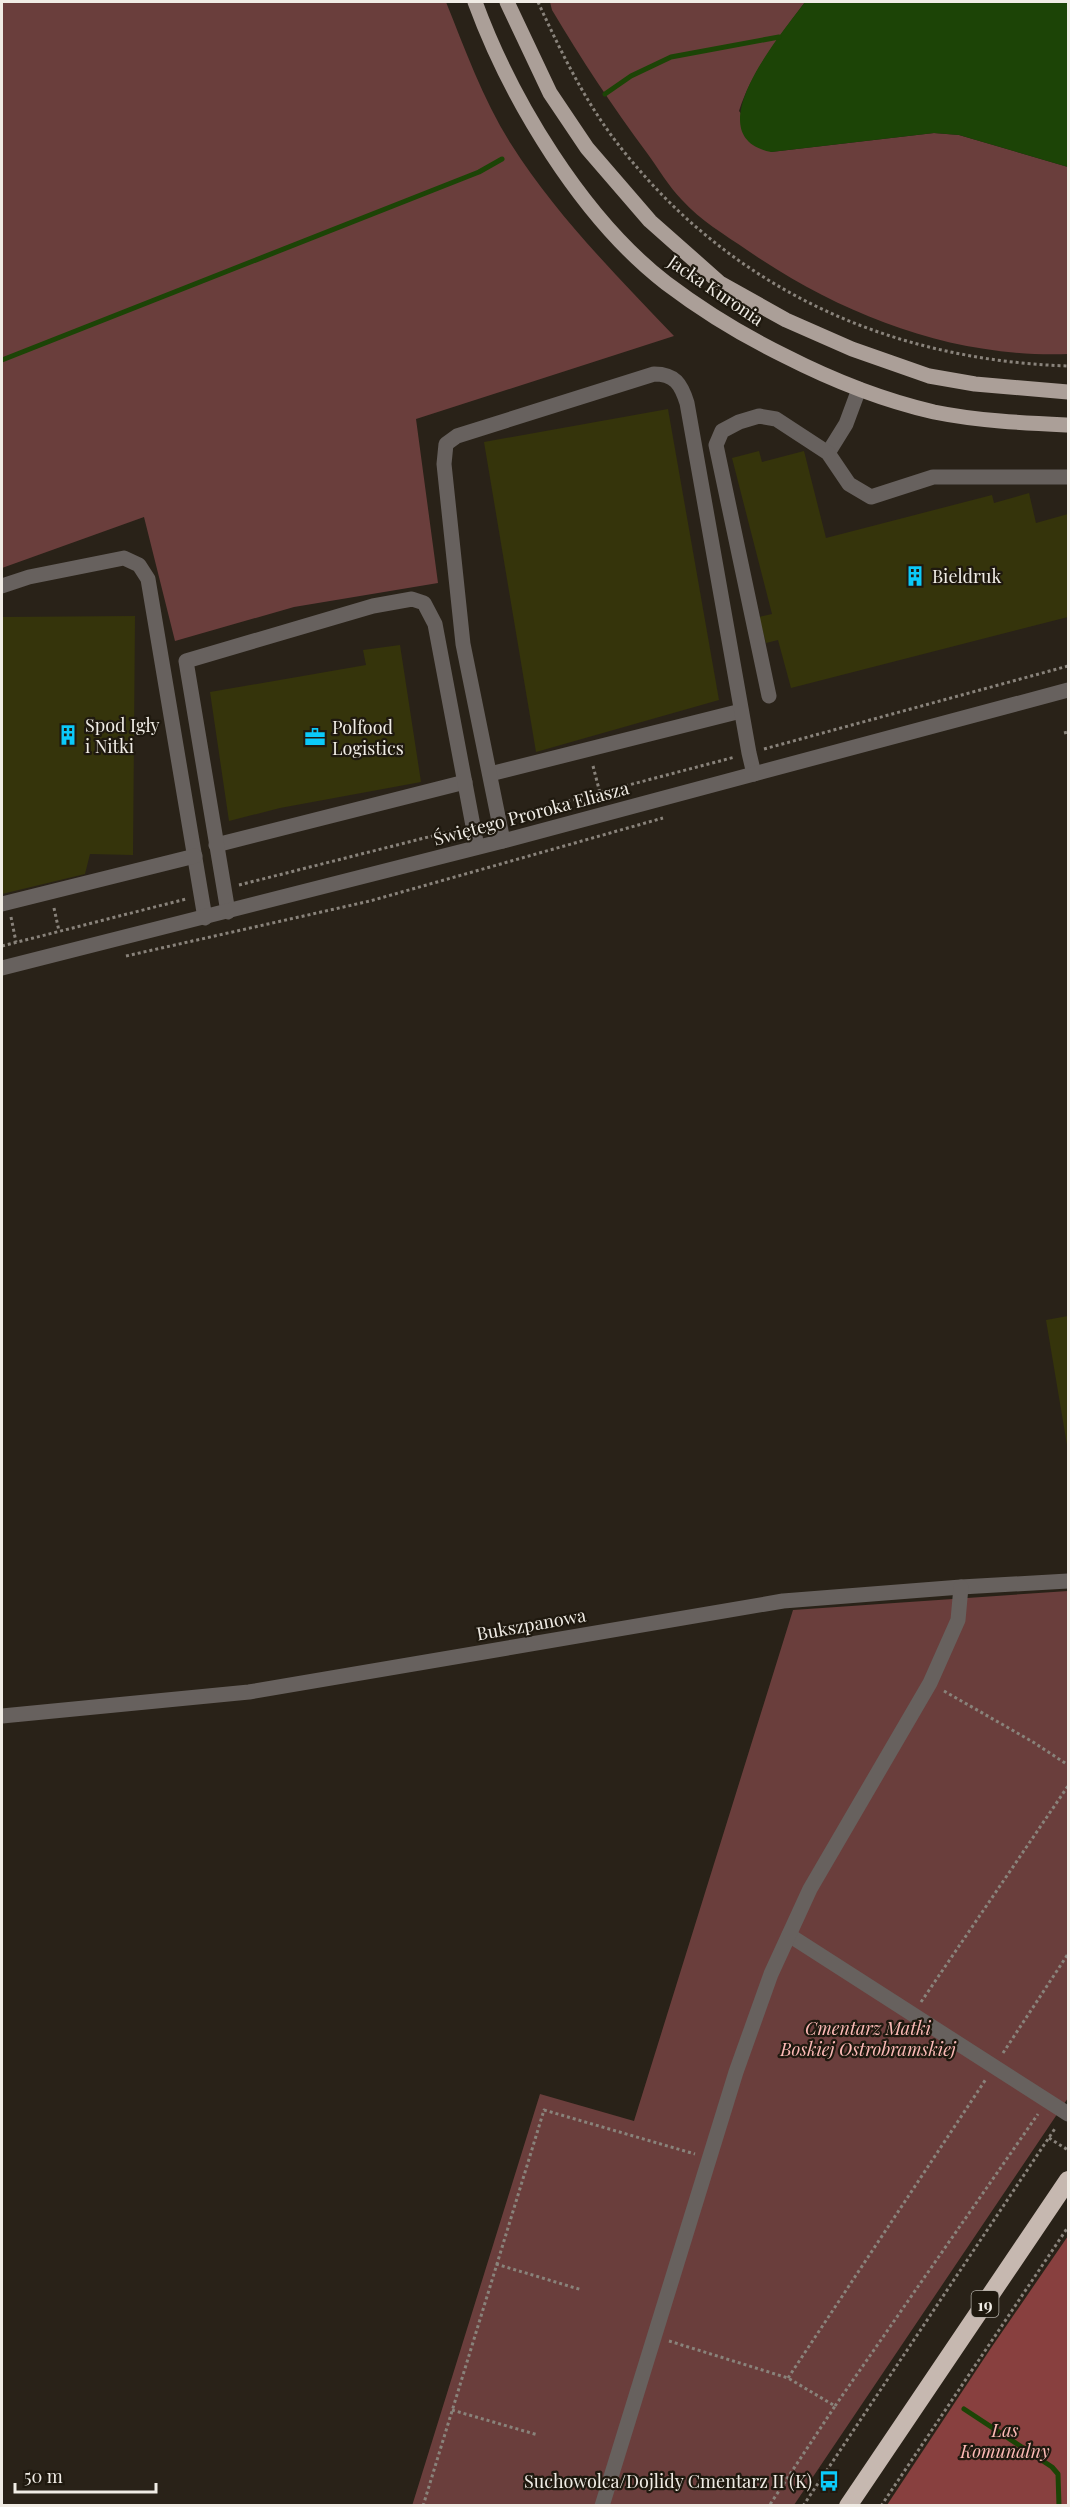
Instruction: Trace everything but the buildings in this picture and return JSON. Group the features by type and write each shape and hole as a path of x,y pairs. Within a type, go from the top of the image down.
{"highway":[{"name":"19","path":"848,2505 1068,2180"}],"main road":[{"name":"Jacka Kuronia","path":"475,2 489,41 516,96 555,159 590,205 630,249 665,282 755,341 820,374 859,389 934,412 1015,423 1068,425"},
{"name":"Jacka Kuronia","path":"507,2 550,93 587,148 650,221 720,283 786,320 852,349 929,376 975,384 1068,392"}],"street":[{"path":"503,841 463,644 443,453 446,444 457,436 654,374 667,374 676,380 683,390 687,403 754,774"},
{"path":"828,453 846,424 859,389"},
{"path":"769,696 716,445 722,431 759,416 776,419 828,453 849,484 871,497 933,477 1068,477"},
{"path":"2,586 29,577 124,558 139,565 148,579 205,918"},
{"path":"228,912 186,661 372,606 412,598 424,603 430,611 435,624 477,847"},
{"name":"Świętego Proroka Eliasza","path":"2,968 503,841 1068,690"},
{"path":"490,774 741,711"},
{"path":"216,845 465,782"},
{"path":"2,904 195,856"},
{"name":"Bukszpanowa","path":"2,1716 249,1692 783,1601 1068,1581"},
{"path":"603,2505 745,2044 789,1935 831,1850 930,1683 958,1620 962,1587"},
{"path":"789,1935 1067,2113"}],"path":[{"path":"538,2 560,49 594,108 621,148 670,201 705,234 739,260 792,295 844,320 886,336 972,357 1012,363 1068,366"},
{"path":"1005,684 1068,666"},
{"path":"589,750 600,793"},
{"path":"56,912 59,931"},
{"path":"12,922 16,942"},
{"path":"930,1683 1033,1742 1068,1766"},
{"path":"913,2013 1002,1886 1068,1786"},
{"path":"788,2378 1068,1954"},
{"path":"769,2505 835,2406 1048,2100"},
{"path":"423,2505 544,2110 709,2159"},
{"path":"803,2505 1067,2113"},
{"path":"1049,2138 1068,2150"},
{"path":"881,2505 1068,2227"},
{"path":"496,2264 582,2290"},
{"path":"655,2337 788,2378 835,2406"},
{"path":"452,2410 538,2435"}],"green space":[{"path":"2,2 446,2 475,74 511,144 567,220 674,336 416,419 438,583 294,607 175,641 144,517 2,568"},
{"path":"550,2 805,2 759,67 739,111 771,152 934,133 959,135 1068,167 1068,354 982,349 899,328 859,313 821,294 783,273 722,233 689,207 668,183 586,65 552,10"},
{"name":"Cmentarz Matki Boskiej Ostrobramskiej","path":"1068,1591 1068,2098 794,2505 412,2506 540,2094 634,2121 793,1610"},
{"name":"Las Komunalny","path":"1068,2236 1068,2505 887,2505 991,2348"}],"shaded area":[{"path":"805,2 1068,2 1068,167 959,135 934,133 771,152 749,142 741,126 742,106 750,83 779,36"}],"waterway":[{"path":"605,94 631,76 671,57 779,37"},
{"path":"2,360 479,172 502,159"},
{"path":"964,2409 1052,2467 1058,2474 1059,2506"}],"place":[{"name":"Bieldruk","path":"915,576"},
{"name":"Spod Igły i Nitki","path":"68,735"},
{"name":"Polfood Logistics","path":"315,737"},
{"name":"Suchowolca/Dojlidy Cmentarz II (K)","path":"829,2481"}]}
